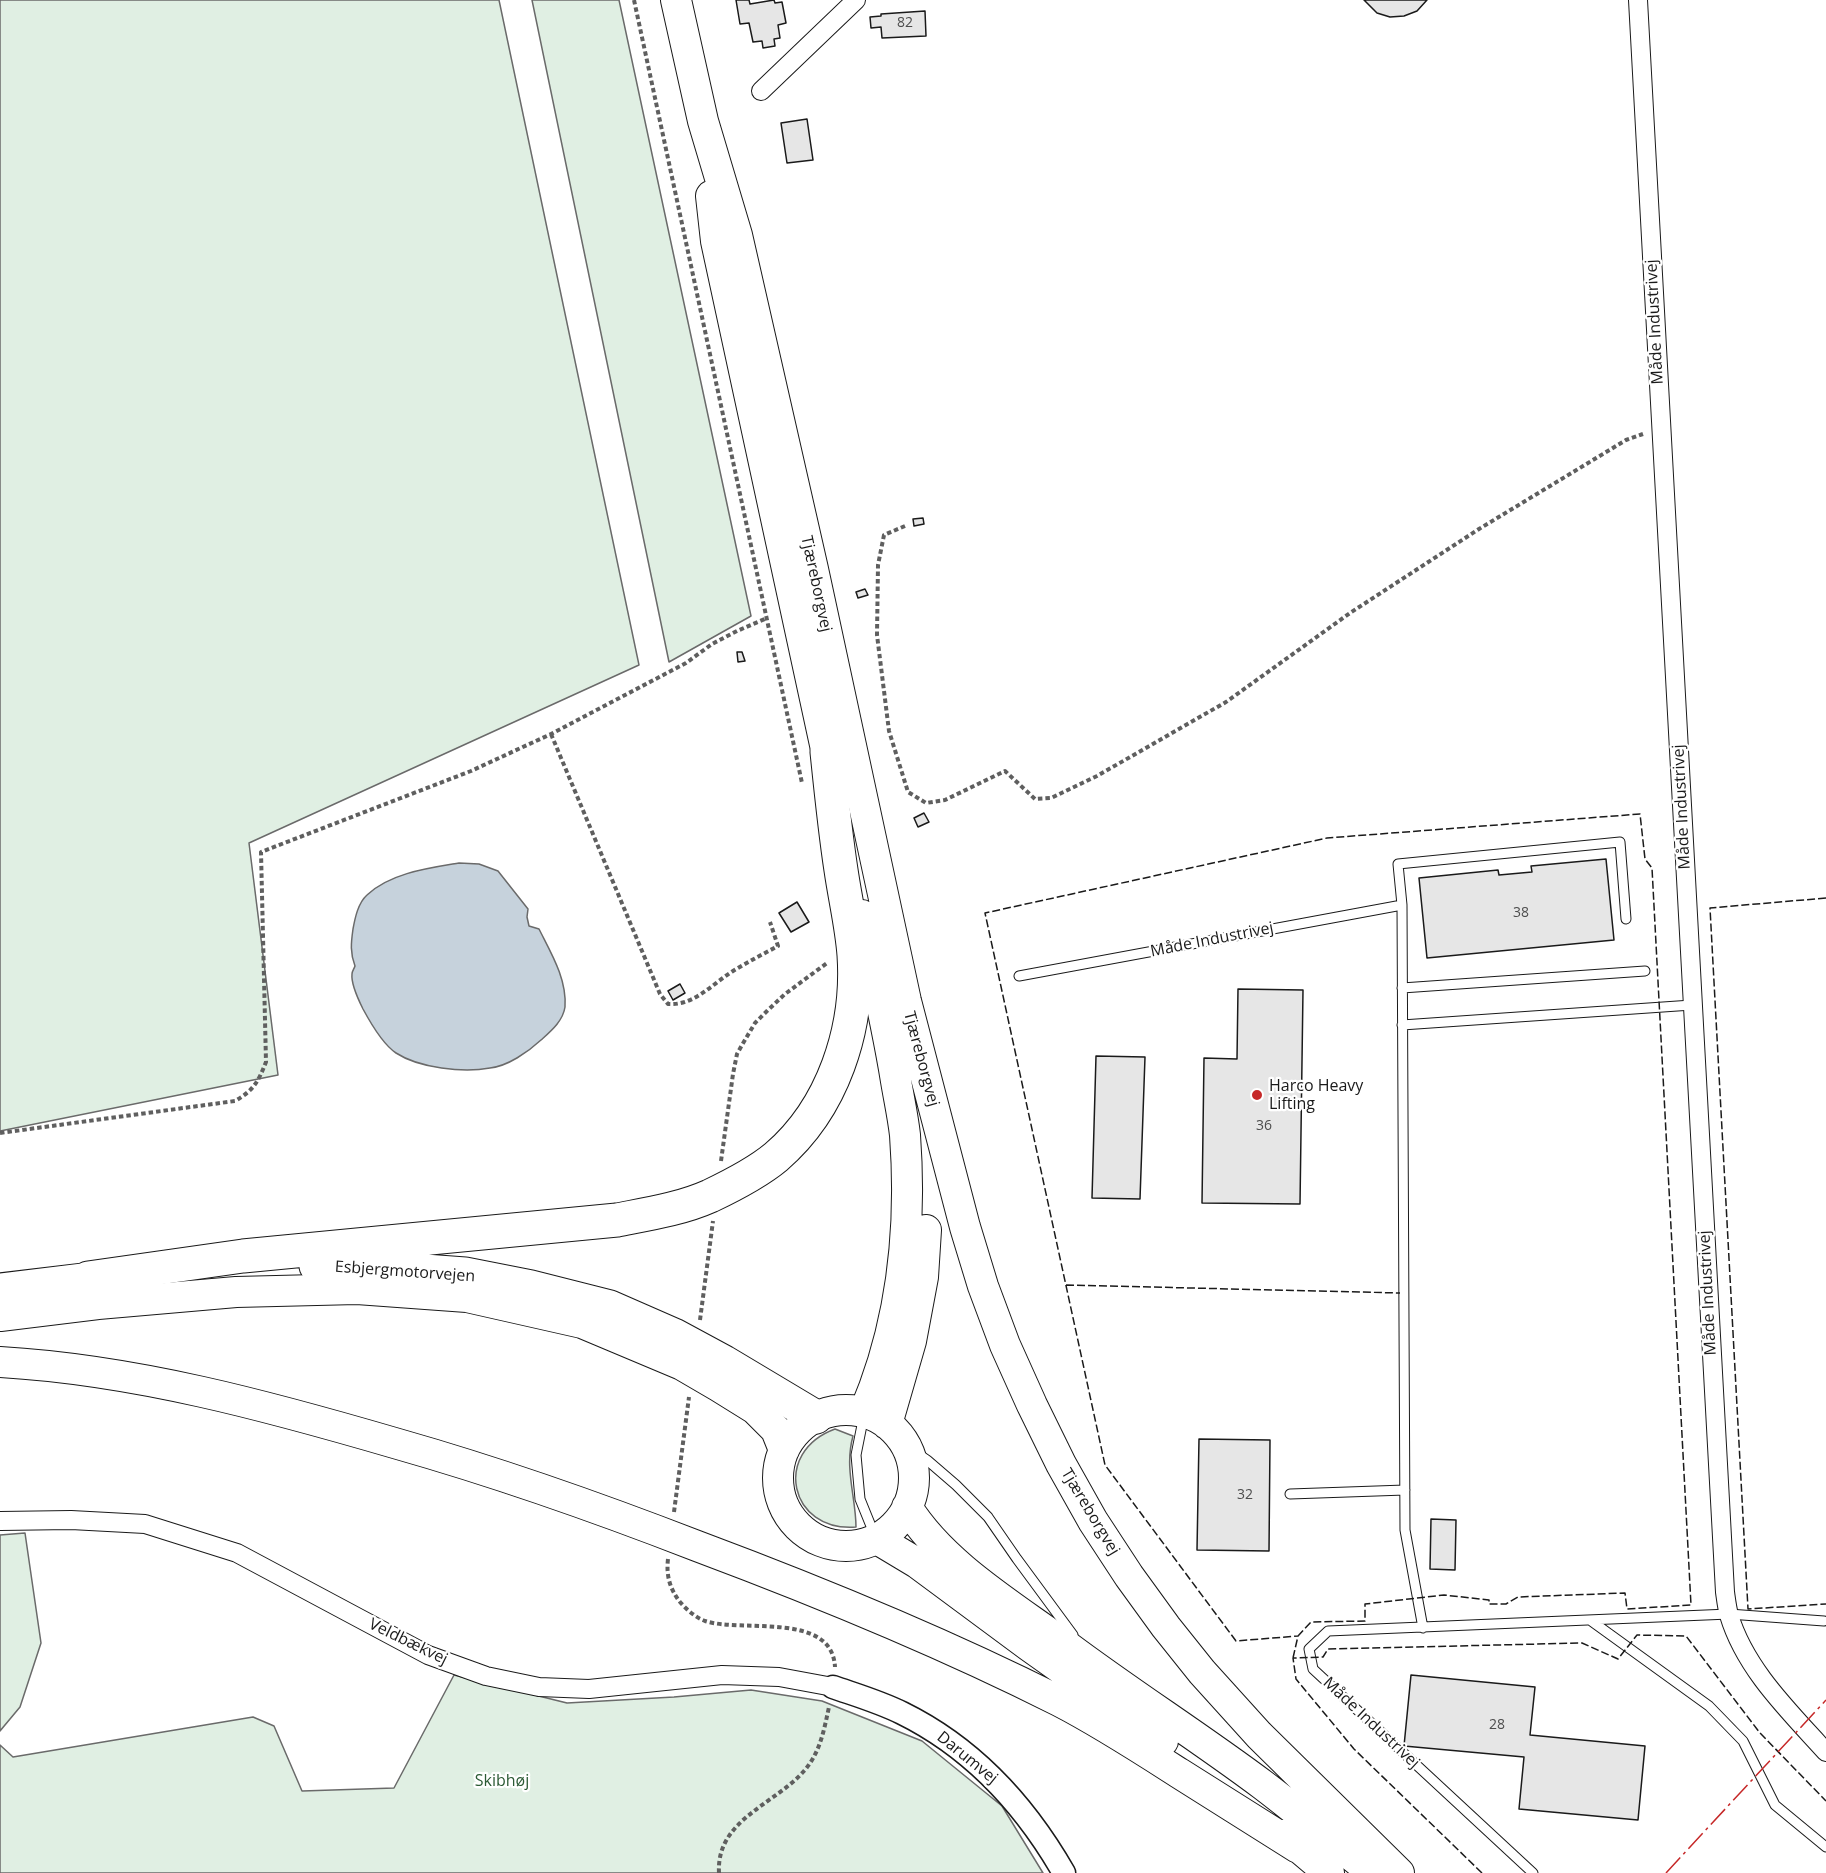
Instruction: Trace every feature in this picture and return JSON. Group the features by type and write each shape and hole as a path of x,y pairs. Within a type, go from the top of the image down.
{"highway":[{"name":"Tjæreborgvej","path":"676,0 703,121 740,246 813,569 906,1001 965,1227 983,1286 1005,1345 1061,1464 1129,1576 1202,1672 1260,1736 1399,1873"},
{"name":"Tjæreborgvej","path":"703,121 716,241 890,1049 904,1133 907,1197 905,1258 897,1310 880,1374 885,1427"},
{"path":"88,1278 243,1256 607,1221 674,1208 708,1197 735,1184 776,1157 801,1130 826,1095 839,1067 853,998 854,956 835,829 827,752"},
{"path":"885,1427 914,1330 923,1277 927,1214 924,1134 906,1001"},
{"name":"Esbjergmotorvejen","path":"0,1290 88,1278 322,1266 465,1274 531,1287 610,1307 674,1335 816,1417"},
{"name":"Esbjergmotorvejen","path":"0,1316 98,1304 236,1292 357,1289 467,1297 582,1323 682,1365 755,1409 776,1430 784,1450"},
{"path":"0,1362 43,1364 117,1375 206,1392 285,1412 512,1479 667,1534 837,1600 1061,1702 1138,1747 1298,1848"},
{"path":"848,1410 885,1427 911,1460 914,1476 907,1507 894,1525 877,1539 859,1545 841,1546 823,1542 806,1533 793,1521 783,1504 779,1486 779,1468 784,1450 792,1437 816,1417 848,1410"},
{"path":"907,1507 919,1527 933,1543 968,1573 1105,1674 1263,1785 1373,1873"},
{"path":"877,1539 917,1563 1029,1646 1250,1802 1298,1848 1329,1873"}],"street":[{"path":"761,91 856,0"},
{"name":"Måde Industrivej","path":"1638,0 1722,1556 1729,1614 1741,1646 1759,1674 1826,1752"},
{"name":"Veldbækvej","path":"0,1521 70,1520 145,1524 237,1553 428,1655 486,1676 539,1687 589,1689 722,1675 779,1677 833,1687"},
{"name":"Darumvej","path":"833,1687 901,1713 930,1728 979,1764 1026,1814 1043,1837 1064,1873"}],"lane":[{"path":"1423,1628 1406,1530 1402,988 1398,864 1620,842 1626,919"},
{"name":"Måde Industrivej","path":"1018,976 1401,905"},
{"path":"1402,988 1646,971"},
{"path":"1402,1024 1692,1005"},
{"path":"877,1539 860,1499 856,1455 885,1427 956,1485 988,1517 1064,1623 1105,1674"},
{"path":"1290,1494 1405,1490"},
{"path":"1729,1614 1824,1621"},
{"name":"Måde Industrivej","path":"1533,1873 1313,1669 1310,1649 1328,1631 1729,1614"},
{"path":"1590,1620 1709,1706 1743,1741 1775,1805 1826,1847"}],"path":[{"path":"634,0 803,789"},
{"path":"905,526 884,535 878,565 877,635 890,731 908,792 926,803 945,800 1005,771 1035,799 1051,798 1097,777 1226,702 1350,613 1479,529 1626,440 1661,428"},
{"path":"0,1133 235,1101 247,1094 258,1082 266,1062 261,852 471,771 551,734 686,663 712,644 767,618"},
{"path":"551,734 660,994 668,1004 677,1004 695,997 732,971 778,946 770,922"},
{"path":"720,1168 733,1074 742,1045 755,1023 767,1011 800,982 826,965 830,958"},
{"path":"699,1324 714,1216"},
{"path":"674,1516 690,1393"},
{"path":"668,1559 666,1570 671,1588 686,1609 695,1616 717,1623 804,1631 820,1638 834,1655 833,1687 822,1740 814,1756 805,1770 789,1785 733,1828 723,1843 719,1873"}],"green space":[{"path":"0,0 499,0 639,665 249,843 278,1075 0,1131"},
{"path":"532,0 619,0 751,616 669,662"},
{"path":"835,1429 853,1436 850,1471 856,1527 833,1525 816,1517 803,1504 797,1488 796,1471 802,1455 815,1440"},
{"path":"25,1533 41,1643 20,1707 0,1731 0,1535"},
{"name":"Skibhøj","path":"454,1675 567,1703 751,1690 822,1701 922,1741 1002,1806 1043,1873 0,1873 0,1745 13,1757 253,1717 274,1726 302,1791 394,1788"}],"shaded area":[{"path":"459,863 479,864 498,871 528,909 529,926 539,929 557,966 563,986 565,1007 559,1021 536,1045 517,1058 497,1067 467,1070 442,1068 429,1066 396,1053 373,1027 361,1006 352,978 355,966 351,948 353,929 357,911 364,898 387,881 423,870"}],"building":[{"path":"736,0 749,0 750,4 774,0 775,3 782,2 786,23 778,25 780,38 774,39 775,46 763,48 762,41 753,42 749,23 740,24"},
{"path":"1364,0 1427,0 1417,11 1404,16 1390,17 1377,13"},
{"path":"925,11 926,36 882,38 881,27 871,28 870,17"},
{"path":"807,119 813,160 787,163 781,123"},
{"path":"923,518 924,524 914,526 913,519"},
{"path":"865,589 868,595 858,598 856,592"},
{"path":"737,652 742,652 745,661 738,662"},
{"path":"924,813 929,822 918,827 914,818"},
{"path":"1606,859 1614,940 1427,958 1419,878 1498,870 1499,875 1532,872 1531,866"},
{"path":"797,902 809,922 791,932 779,913"},
{"path":"680,984 685,993 673,1000 668,991"},
{"path":"1238,989 1303,990 1300,1204 1202,1203 1204,1058 1237,1059"},
{"path":"1096,1056 1145,1057 1140,1199 1092,1198"},
{"path":"1199,1439 1270,1440 1269,1551 1197,1550"},
{"path":"1431,1519 1456,1520 1455,1570 1430,1569"},
{"path":"1411,1675 1535,1687 1530,1735 1645,1746 1638,1820 1519,1809 1524,1757 1404,1746"}],"fence":[{"path":"1293,1658 1298,1636 1311,1622 1365,1621 1365,1604 1444,1595 1489,1600 1489,1604 1506,1604 1518,1597 1625,1593 1627,1609 1691,1605 1652,868 1645,859 1640,814 1327,838 985,913 1105,1465 1236,1641 1298,1636"},
{"path":"1826,898 1710,908 1748,1609 1826,1604"},
{"path":"1066,1285 1400,1293"},
{"path":"1482,1873 1354,1749 1296,1679 1293,1658 1323,1657 1328,1649 1582,1643 1618,1659 1637,1635 1686,1636 1760,1733 1826,1801"}],"power":[{"path":"1666,1873 1826,1700"}],"place":[{"name":"Harco Heavy Lifting","path":"1257,1095"}]}
